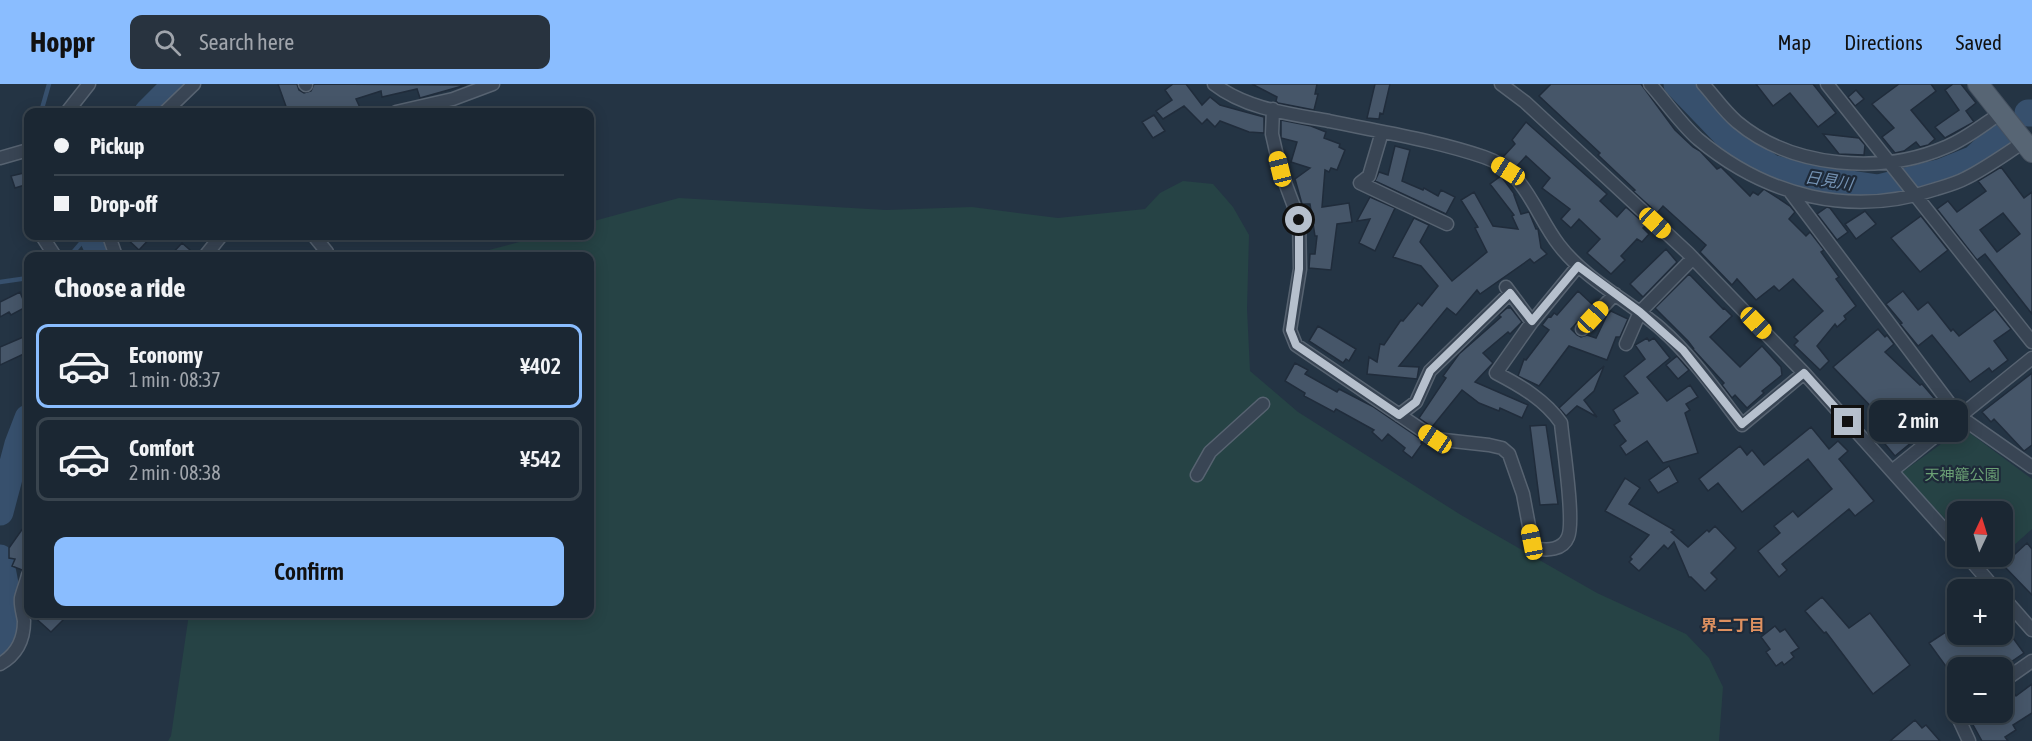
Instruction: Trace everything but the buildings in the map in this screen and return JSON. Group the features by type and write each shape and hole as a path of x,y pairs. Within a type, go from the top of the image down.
{"main road":[{"path":"1978,84 2028,147"}],"street":[{"path":"70,108 89,84"},
{"path":"169,108 194,84"},
{"path":"414,108 453,99 493,84"},
{"path":"1214,84 1227,94 1273,109 1382,132 1486,158 1508,171 1522,185 1558,244 1578,266 1640,312 1683,350 1742,424 1804,373"},
{"path":"1501,84 1525,102 1693,258 1804,373 1947,533"},
{"path":"1650,84 1697,138 1756,177 1791,192 1840,201 1888,201 1916,196 1965,180 2028,147"},
{"path":"1703,84 1736,121 1764,139 1791,152 1829,160 1891,162 1920,156 1948,147 2001,112"},
{"path":"1827,84 2032,342"},
{"path":"1273,109 1272,134 1280,169 1299,220 1299,269 1290,330 1296,345 1435,439 1489,445 1502,448 1509,453 1522,494 1532,542 1535,548 1542,550 1558,548 1569,534 1570,505 1561,423 1541,401 1496,373 1532,321 1578,266"},
{"path":"1382,132 1369,176 1360,183 1447,224"},
{"path":"0,158 24,151"},
{"path":"1791,192 1959,416 2032,467"},
{"path":"208,252 218,240"},
{"path":"317,240 327,252"},
{"path":"1626,344 1640,312 1693,258"},
{"path":"1399,415 1416,402 1430,371 1508,290 1532,321"},
{"path":"1582,329 1615,294"},
{"path":"1892,471 2032,358"},
{"path":"1197,475 1210,452 1263,404"},
{"path":"1976,567 1987,579"},
{"path":"0,664 17,650 21,639 24,623 21,600 24,589"},
{"path":"2013,608 2032,630"},
{"path":"2013,674 2032,661"},
{"path":"1961,723 1969,741"}],"green space":[{"path":"1183,181 1213,184 1233,207 1249,235 1247,309 1250,371 1298,412 1461,515 1597,593 1686,634 1709,658 1723,687 1719,741 168,741 171,736 188,618 594,618 594,252 481,252 527,240 594,240 594,221 679,198 886,210 972,207 1058,218 1145,209 1160,193"},
{"name":"天神籠公園","path":"1963,428 2032,479 2032,529 2013,546 2013,501 1947,501 1947,521 1901,473"}],"waterway":[{"path":"42,108 49,84"},
{"name":"日見川","path":"152,108 176,84"},
{"name":"日見川","path":"1677,84 1726,135 1771,168 1810,178 1878,188 1942,172 1974,159 2000,135"},
{"name":"日見川","path":"2028,113 2032,108"},
{"path":"73,252 84,240"},
{"name":"日見川","path":"94,240 99,252"},
{"path":"0,282 24,279"},
{"name":"日見川","path":"0,512 24,428"},
{"name":"日見川","path":"0,558 13,625 10,641 0,651"}],"district":[{"name":"界二丁目","path":"1733,625"}],"route":[{"path":"1299,220 1299,269 1290,330 1296,345 1399,415 1416,402 1430,371 1510,293 1532,321 1562,288 1578,266 1661,328 1683,350 1742,424 1804,373 1848,422"}]}
